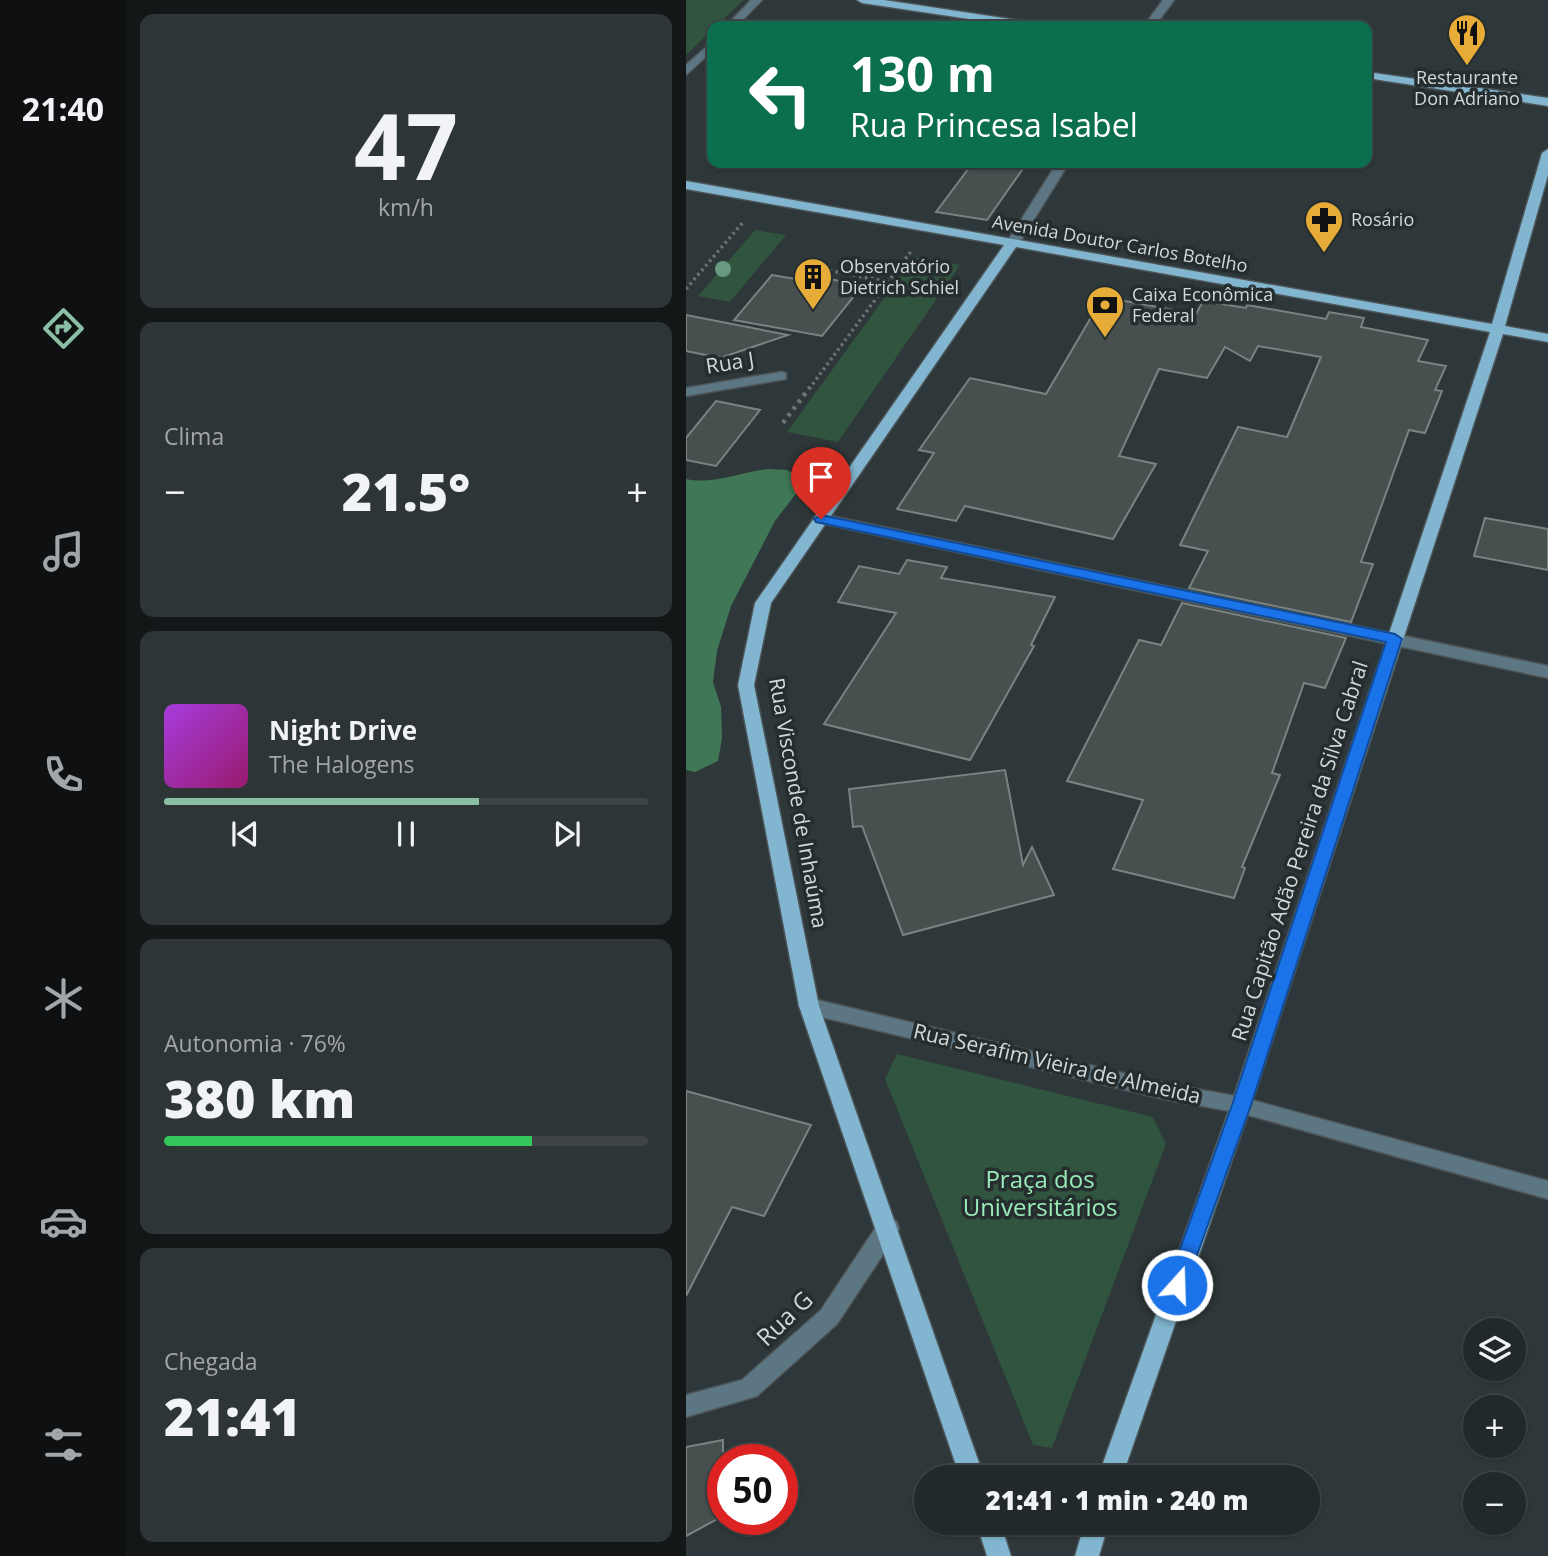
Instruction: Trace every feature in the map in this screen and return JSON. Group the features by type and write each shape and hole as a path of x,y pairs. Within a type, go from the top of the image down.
{"main road":[{"path":"862,0 1003,21"},
{"path":"1372,76 1548,102"},
{"name":"Rua Capitão Adão Pereira da Silva Cabral","path":"1113,1465 1241,1105 1498,328 1548,153"},
{"name":"Avenida Doutor Carlos Botelho","path":"686,185 1548,338"},
{"name":"Rua Visconde de Inhaúma","path":"968,1465 809,1006 746,685 763,603 1013,242"},
{"path":"992,1535 999,1556"},
{"path":"1087,1556 1093,1535"}],"street":[{"path":"736,21 757,0"},
{"path":"1153,21 1169,0"},
{"path":"686,72 707,50"},
{"name":"Rua Visconde de Inhaúma","path":"1013,242 1060,168"},
{"name":"Rua J","path":"686,392 781,376"},
{"path":"821,519 1548,672"},
{"name":"Rua Serafim Vieira de Almeida","path":"809,1006 1168,1092 1241,1105 1548,1190"},
{"name":"Rua G","path":"686,1406 748,1389 759,1380 829,1317 888,1228"}],"path":[{"path":"686,289 763,199"},
{"path":"783,424 915,246 902,244"},
{"path":"806,266 889,282"},
{"path":"849,287 889,282"}],"green space":[{"path":"686,0 744,0 721,21 707,21 707,35 686,55"},
{"path":"755,230 786,235 730,302 698,296"},
{"path":"914,257 960,265 838,442 787,432"},
{"path":"768,469 787,470 801,478 798,491 775,521 731,606 717,651 713,682 721,707 722,738 718,761 695,772 686,770 686,479 717,479"},
{"name":"Praça dos Universitários","path":"897,1054 1153,1117 1166,1144 1052,1448 1033,1445 885,1079"}],"building":[{"path":"969,168 1023,168 987,220 936,212"},
{"path":"772,275 807,281 812,276 863,285 822,336 734,320"},
{"path":"1103,297 1196,314 1203,301 1246,308 1247,305 1326,319 1329,312 1364,318 1361,327 1428,340 1418,361 1446,366 1435,390 1442,391 1425,433 1409,430 1361,562 1373,564 1351,622 1189,588 1208,551 1180,545 1238,427 1287,437 1321,357 1258,346 1250,361 1225,347 1207,378 1159,369 1119,456 1156,464 1113,539 965,506 956,521 897,509 934,453 919,450 970,378 1046,394"},
{"path":"686,315 788,335 720,358 686,351"},
{"path":"716,401 760,410 716,466 686,460 686,438"},
{"path":"1485,518 1548,529 1548,570 1474,556"},
{"path":"907,560 947,567 941,578 1055,597 1031,645 1034,646 970,760 824,724 896,613 838,602 859,566 899,574"},
{"path":"1182,603 1346,638 1325,688 1304,683 1272,773 1280,775 1242,867 1245,868 1234,898 1113,869 1143,800 1067,781 1139,640 1161,645"},
{"path":"1005,770 1023,865 1032,847 1054,895 903,935 862,826 853,827 849,789"},
{"path":"686,1091 811,1125 764,1216 732,1207 686,1296"},
{"path":"723,1440 723,1444 707,1444 707,1525 686,1536 686,1447"}],"place":[{"name":"Restaurante Don Adriano","path":"1467,67"},
{"name":"Rosário","path":"1324,254"},
{"name":"Observatório Dietrich Schiel","path":"813,311"},
{"name":"Caixa Econômica Federal","path":"1105,339"}],"route":[{"path":"821,519 1395,639 1241,1105 1177,1285"}]}
